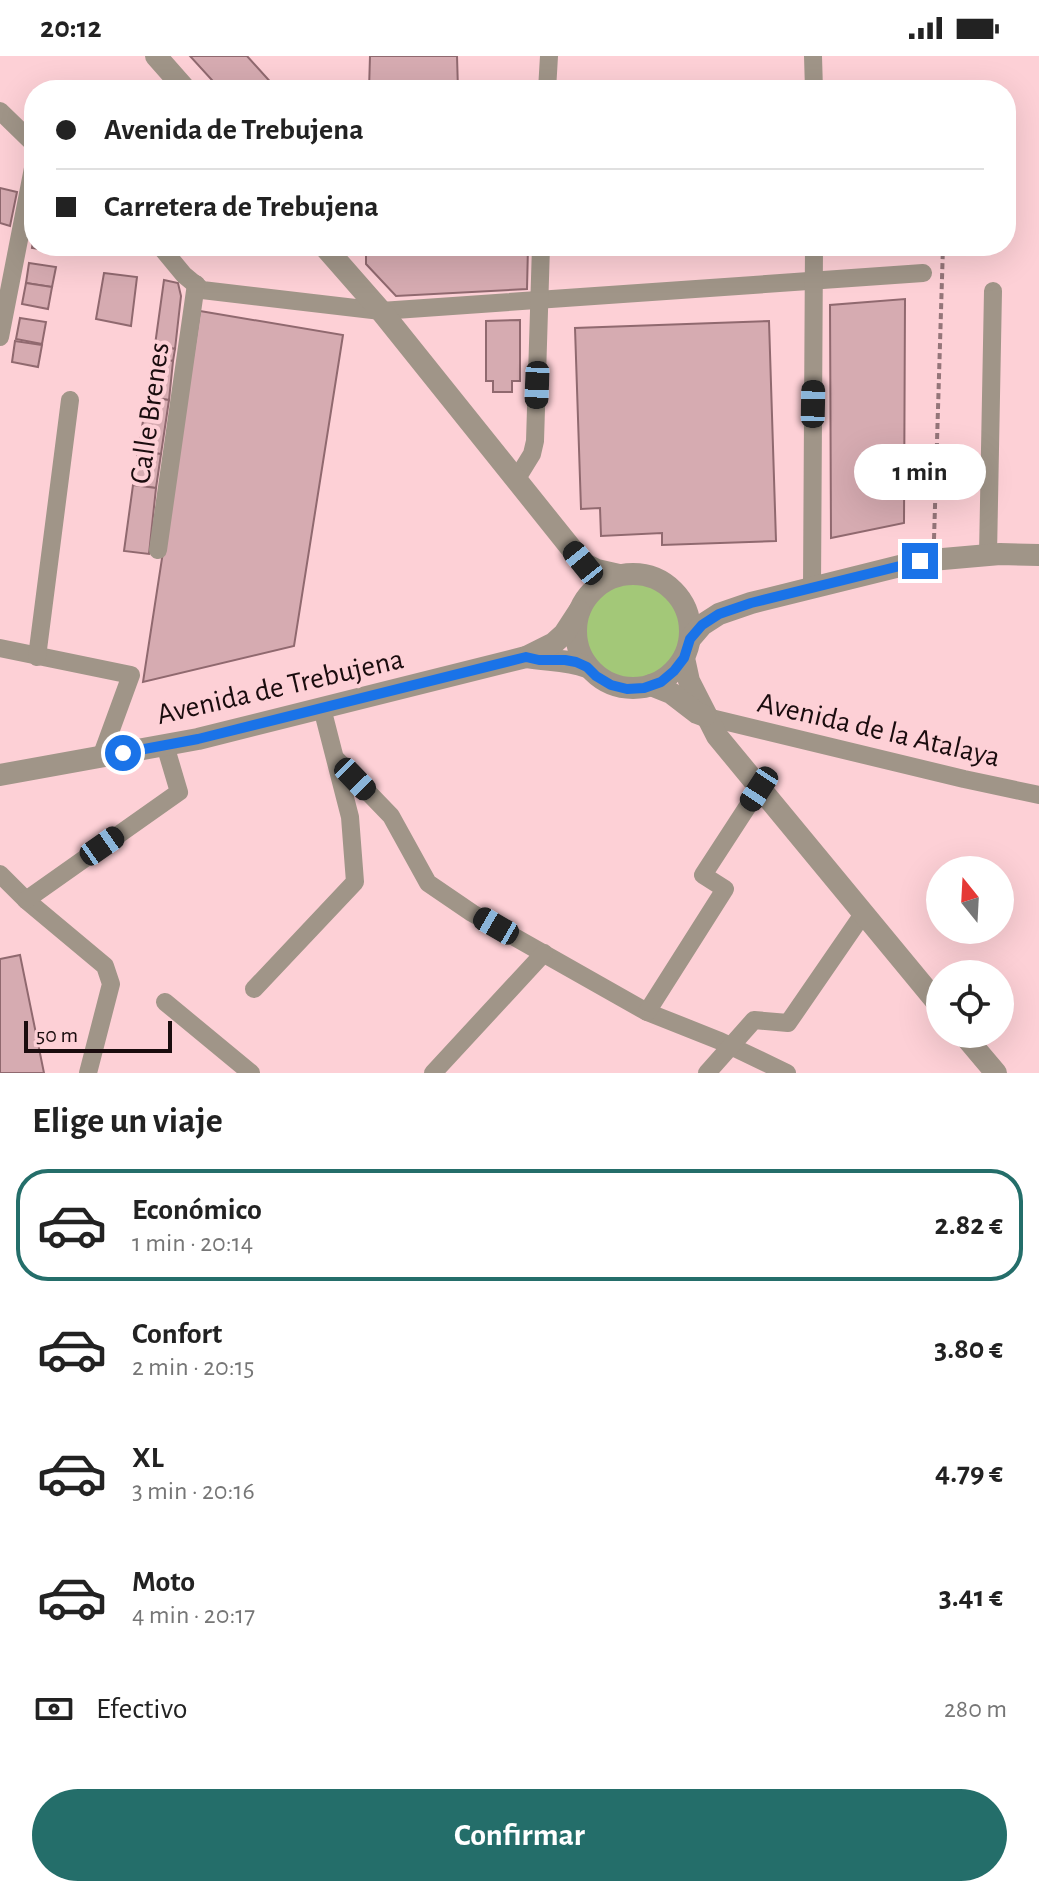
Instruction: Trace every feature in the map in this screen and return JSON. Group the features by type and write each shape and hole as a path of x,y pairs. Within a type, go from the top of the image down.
{"street":[{"path":"156,56 177,80"},
{"path":"548,80 549,56"},
{"path":"813,56 814,80"},
{"path":"0,111 24,134"},
{"path":"0,337 3,307 24,209"},
{"path":"168,256 202,290 381,311 923,273"},
{"path":"333,256 381,311 583,563 619,575 653,577 668,586 680,599 690,624 687,648 689,681 717,736 926,989"},
{"path":"516,480 532,454 535,441 541,256"},
{"path":"812,588 814,256"},
{"name":"Calle Brenes","path":"158,550 196,284"},
{"path":"988,555 993,291"},
{"path":"37,657 70,400"},
{"path":"619,575 601,583 588,595 579,611 575,629 577,648 587,667 611,685 627,689 644,688 661,682 674,671 702,625 719,614 751,603 920,561 988,555 1039,555"},
{"path":"680,599 708,604 738,600 751,603"},
{"name":"Avenida de Trebujena","path":"0,775 165,745 526,657 554,643 579,611"},
{"path":"0,648 131,675 101,757"},
{"name":"Avenida de Trebujena","path":"526,657 565,660 587,667"},
{"path":"651,685 671,693 707,717"},
{"path":"254,989 355,882 350,817 322,708"},
{"name":"Avenida de la Atalaya","path":"707,717 1039,795"},
{"path":"26,900 179,792 165,745"},
{"path":"337,760 391,816 428,883 472,913 647,1012 787,1073"},
{"path":"647,1012 725,889 703,875 759,789"},
{"path":"0,874 26,900 105,966 111,984 88,1073"},
{"path":"707,1073 754,1020 788,1023 863,914"},
{"path":"433,1073 544,953"},
{"path":"165,1002 251,1073"},
{"path":"975,1048 996,1073"}],"path":[{"path":"934,560 943,256"}],"green space":[{"path":"634,583 652,587 668,597 678,613 682,631 678,649 668,665 652,675 634,679 616,675 600,665 590,649 586,631 590,613 600,597 616,587"}],"building":[{"path":"190,56 247,56 269,80 212,80"},
{"path":"370,56 457,56 458,80 369,80"},
{"path":"0,188 17,192 10,226 0,223"},
{"path":"366,256 528,256 527,289 396,296 366,264"},
{"path":"29,263 56,267 52,287 26,283"},
{"path":"104,273 137,277 131,326 96,319"},
{"path":"164,280 178,283 181,296 175,349 155,345"},
{"path":"26,283 52,287 48,309 22,304"},
{"path":"905,299 904,523 831,538 830,305"},
{"path":"200,311 343,335 294,646 143,682"},
{"path":"20,318 46,322 42,344 16,339"},
{"path":"520,320 520,381 512,381 512,392 493,392 493,381 486,381 486,321"},
{"path":"769,321 776,541 662,545 662,533 601,536 600,508 581,509 575,328"},
{"path":"15,341 42,345 38,367 12,362"},
{"path":"155,345 175,349 173,361 153,358"},
{"path":"153,358 173,361 169,400 147,397"},
{"path":"147,397 169,400 161,454 138,451"},
{"path":"138,451 161,454 156,488 133,485"},
{"path":"133,485 156,488 149,554 124,551"},
{"path":"20,955 44,1073 0,1073 0,959"}],"route":[{"path":"123,753 198,739 526,657 576,662 611,685 627,689 644,688 661,682 674,671 684,658 690,639 702,625 719,614 751,603 920,561"}]}
